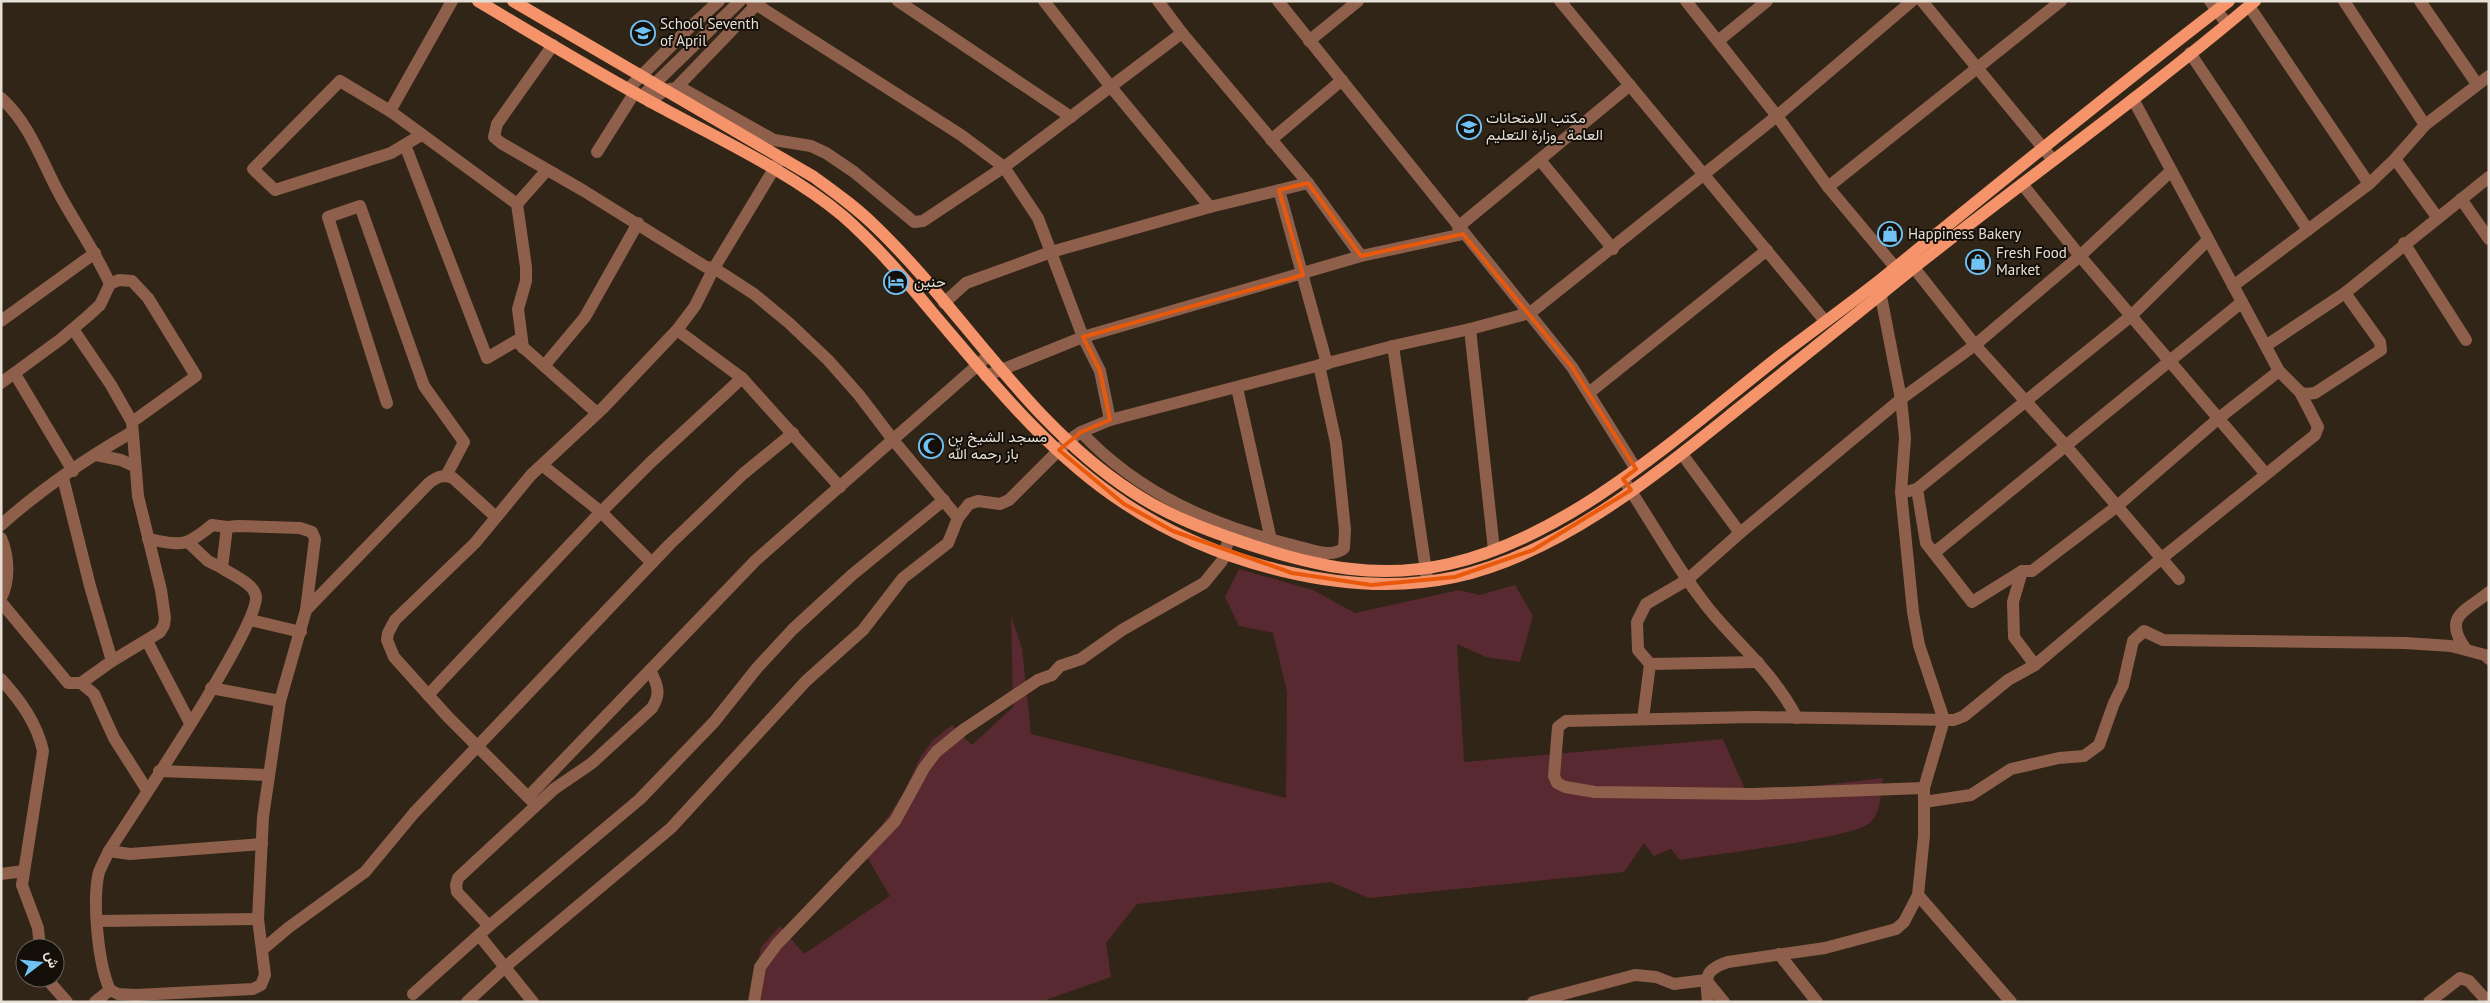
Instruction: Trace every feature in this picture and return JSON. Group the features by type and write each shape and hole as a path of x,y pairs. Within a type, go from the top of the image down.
{"main road":[{"path":"478,1 639,95 773,170 838,212 868,239 986,376 1059,450 1101,487 1140,513 1173,531 1225,553 1268,566 1317,579 1342,583 1400,584 1428,582 1482,570 1533,550 1631,490 1682,454 1914,268 2133,99 2252,4"},
{"path":"513,1 822,183 874,225 902,253 988,356 1069,440 1110,476 1147,501 1179,518 1229,538 1271,546 1320,566 1399,571 1426,568 1472,558 1494,550 1558,519 1623,478 1896,267 2213,6 2229,1"},
{"path":"1268,566 1271,546"},
{"path":"1342,583 1345,569"}],"street":[{"path":"390,111 452,1"},
{"path":"639,95 640,77 719,1"},
{"path":"658,87 740,1"},
{"path":"898,1 1071,117"},
{"path":"1044,1 1111,87 1210,207"},
{"path":"1158,1 1182,33 1308,183 1361,256"},
{"path":"1278,1 1461,231 1530,313 1590,392 1636,469"},
{"path":"1309,41 1358,1"},
{"path":"1560,1 1825,321"},
{"path":"1686,1 1777,116 1828,187 1896,267"},
{"path":"1718,41 1766,1"},
{"path":"467,1002 505,967 671,828 806,681 863,630 903,578 948,543 958,518 968,504 978,501 1000,504 1009,500 1069,440 1081,432 1110,420 1393,346 1470,329 1530,313 1777,116 1912,1"},
{"path":"1922,1 1976,69 2053,160"},
{"path":"1828,187 2062,1"},
{"path":"2344,1 2425,125"},
{"path":"2420,1 2477,84"},
{"path":"677,87 755,3 961,135 1004,167 1038,218 1083,337 1100,371 1110,420"},
{"path":"2252,4 2368,184"},
{"path":"2213,6 2227,24"},
{"path":"597,152 639,95 658,87 677,87 774,140 805,144 821,150 854,172 914,222 923,221 1004,167 1182,33"},
{"path":"553,45 494,129 494,137 500,143 638,223 706,267 714,268 754,294 789,323 828,360 859,394 958,518"},
{"path":"2190,53 2308,230"},
{"path":"2233,286 2368,184 2395,159 2425,125 2489,76"},
{"path":"1271,140 1342,80"},
{"path":"421,135 391,153 275,190 253,169 340,81 390,111 517,204 526,274 526,281 518,309 523,348"},
{"path":"986,376 1083,337 1303,275 1361,256 1461,231 1540,160 1630,86"},
{"path":"1,98 15,111 26,128 61,197 95,253 110,284"},
{"path":"1924,788 1714,794 1595,792 1565,787 1558,783 1554,776 1558,727 1560,723 1566,720 1797,718 1954,720 1964,716 2008,680 2036,665 2162,558 2318,432 2318,427 2300,392 2279,371 2267,345 2233,286 2133,99"},
{"path":"405,145 487,358 516,341 598,413"},
{"path":"532,801 477,747 394,657 387,640 388,633 395,620 475,543 542,465 598,413 677,330 695,306 714,268 781,158"},
{"path":"2395,159 2437,217"},
{"path":"1540,160 1612,249"},
{"path":"517,204 547,170"},
{"path":"1643,719 1650,664 1638,650 1637,622 1646,604 1687,580 1740,533 1901,399 1975,345 2080,256 2171,171"},
{"path":"2267,345 2345,293 2404,243 2489,177"},
{"path":"944,303 966,282 1050,252 1210,207 1308,183"},
{"path":"2022,184 2169,362 2265,473"},
{"path":"1081,432 1130,475 1170,500 1211,520 1271,546 1324,552 1336,552 1344,548 1345,530 1336,443 1323,364 1303,275 1279,190"},
{"path":"2461,199 2489,239"},
{"path":"387,403 328,217 360,206 424,386 464,442 446,476"},
{"path":"544,366 585,317 638,223"},
{"path":"1901,492 1917,489 2131,316 2208,240"},
{"path":"2404,243 2466,340"},
{"path":"1590,392 1767,250"},
{"path":"1,321 95,253"},
{"path":"1906,258 1975,345 2066,446 2179,579"},
{"path":"1,525 19,509 96,455 196,376 148,298 139,287 132,280 110,284"},
{"path":"1708,1002 1706,980 1709,972 1715,966 1728,962 1826,948 1896,929 1904,922 1918,895 1924,836 1924,788 1944,720 1915,627 1901,492 1905,438 1901,399 1878,281"},
{"path":"1,383 73,329 100,305 110,284"},
{"path":"2300,392 2305,394 2315,393 2381,350 2380,342 2345,293"},
{"path":"1934,554 2242,302"},
{"path":"1,602 68,683 81,683 112,661 146,642 160,632 164,625 165,618 138,496 132,427 73,329"},
{"path":"1470,329 1494,550"},
{"path":"677,330 742,378 840,487"},
{"path":"1393,346 1428,582"},
{"path":"489,926 457,892 458,878 532,801 650,670 756,560 988,356"},
{"path":"1917,489 1926,543 1972,602 2022,571 2032,572 2116,507 2219,418 2279,371"},
{"path":"14,374 68,474 90,586 112,661"},
{"path":"428,695 601,512 650,463 742,378"},
{"path":"1237,388 1271,546"},
{"path":"262,950 288,928 365,872 414,813 652,563 743,474 793,433"},
{"path":"1682,454 1740,533"},
{"path":"96,455 121,460 134,466"},
{"path":"542,465 601,512 652,563"},
{"path":"306,610 437,477 446,476 452,478 496,517"},
{"path":"1623,478 1687,580 1710,610 1758,662 1788,702 1797,718"},
{"path":"413,994 489,926 640,799 714,722 793,629 853,574 944,500"},
{"path":"148,539 181,544 188,543 212,525 300,528 312,532 315,539 306,610 280,701 263,817 258,919 265,975 261,985 254,990 136,995 118,994 110,990 105,979 97,921 98,880 109,850 190,723 250,620 256,595 252,588 208,561 188,543"},
{"path":"222,568 227,527"},
{"path":"1,538 6,555 7,572 7,581 1,598"},
{"path":"754,1002 760,966 764,960 776,944 895,822 924,768 936,752 963,730 1038,680 1052,675 1060,666 1081,659 1122,630 1204,583 1217,569 1225,553 1229,538"},
{"path":"2022,571 2013,602 2014,637 2036,665"},
{"path":"2465,648 2457,637 2455,624 2462,610 2489,592"},
{"path":"250,620 301,632"},
{"path":"1924,802 1971,795 2011,769 2059,758 2084,756 2099,745 2114,703 2123,685 2133,641 2144,631 2163,640 2405,642 2465,648 2486,655 2489,659"},
{"path":"146,642 190,723"},
{"path":"1650,664 1758,662"},
{"path":"532,801 554,789 592,763 652,708 658,698 659,690 650,670"},
{"path":"1,679 30,717 40,735 43,750 22,885 38,928 39,938"},
{"path":"81,683 94,694 114,738 147,790"},
{"path":"211,688 280,701"},
{"path":"159,771 269,775"},
{"path":"109,850 130,854 262,844"},
{"path":"1,874 24,871"},
{"path":"1918,895 2011,1002"},
{"path":"97,921 258,919"},
{"path":"479,935 533,1002"},
{"path":"1779,954 1817,1002"},
{"path":"1532,1002 1635,975 1656,977 1674,984 1706,980"},
{"path":"2429,1002 2460,978 2469,981 2488,1002"},
{"path":"1706,980 1724,1002"},
{"path":"55,988 67,1002"},
{"path":"95,1002 110,990"}],"highlighted area":[{"path":"1308,183 1361,256 1463,234 1572,367 1636,469 1623,479 1631,490 1533,550 1455,577 1371,585 1292,573 1173,531 1124,504 1059,450 1081,432 1110,420 1100,371 1083,337 1303,275 1279,190"}],"shaded area":[{"path":"1239,569 1313,590 1355,613 1459,590 1479,595 1515,585 1533,616 1520,662 1486,657 1457,644 1464,762 1723,739 1747,794 1883,778 1877,813 1871,822 1860,828 1839,834 1812,840 1680,860 1671,849 1654,856 1644,843 1624,872 1369,898 1331,882 1137,904 1106,943 1111,977 1040,1002 750,1002 761,947 780,926 804,954 890,896 864,852 903,794 921,756 933,740 952,725 972,745 1013,707 1011,616 1022,648 1031,734 1286,798 1287,692 1273,633 1239,626 1225,597"}],"place":[{"name":"School Seventh of April","path":"643,33"},
{"name":"مكتب الامتحانات العامة _وزارة التعليم","path":"1469,127"},
{"name":"Happiness Bakery","path":"1890,234"},
{"name":"Fresh Food Market","path":"1978,262"},
{"name":"حنين","path":"896,282"},
{"name":"مسجد الشيخ بن باز رحمه الله","path":"931,446"}]}
